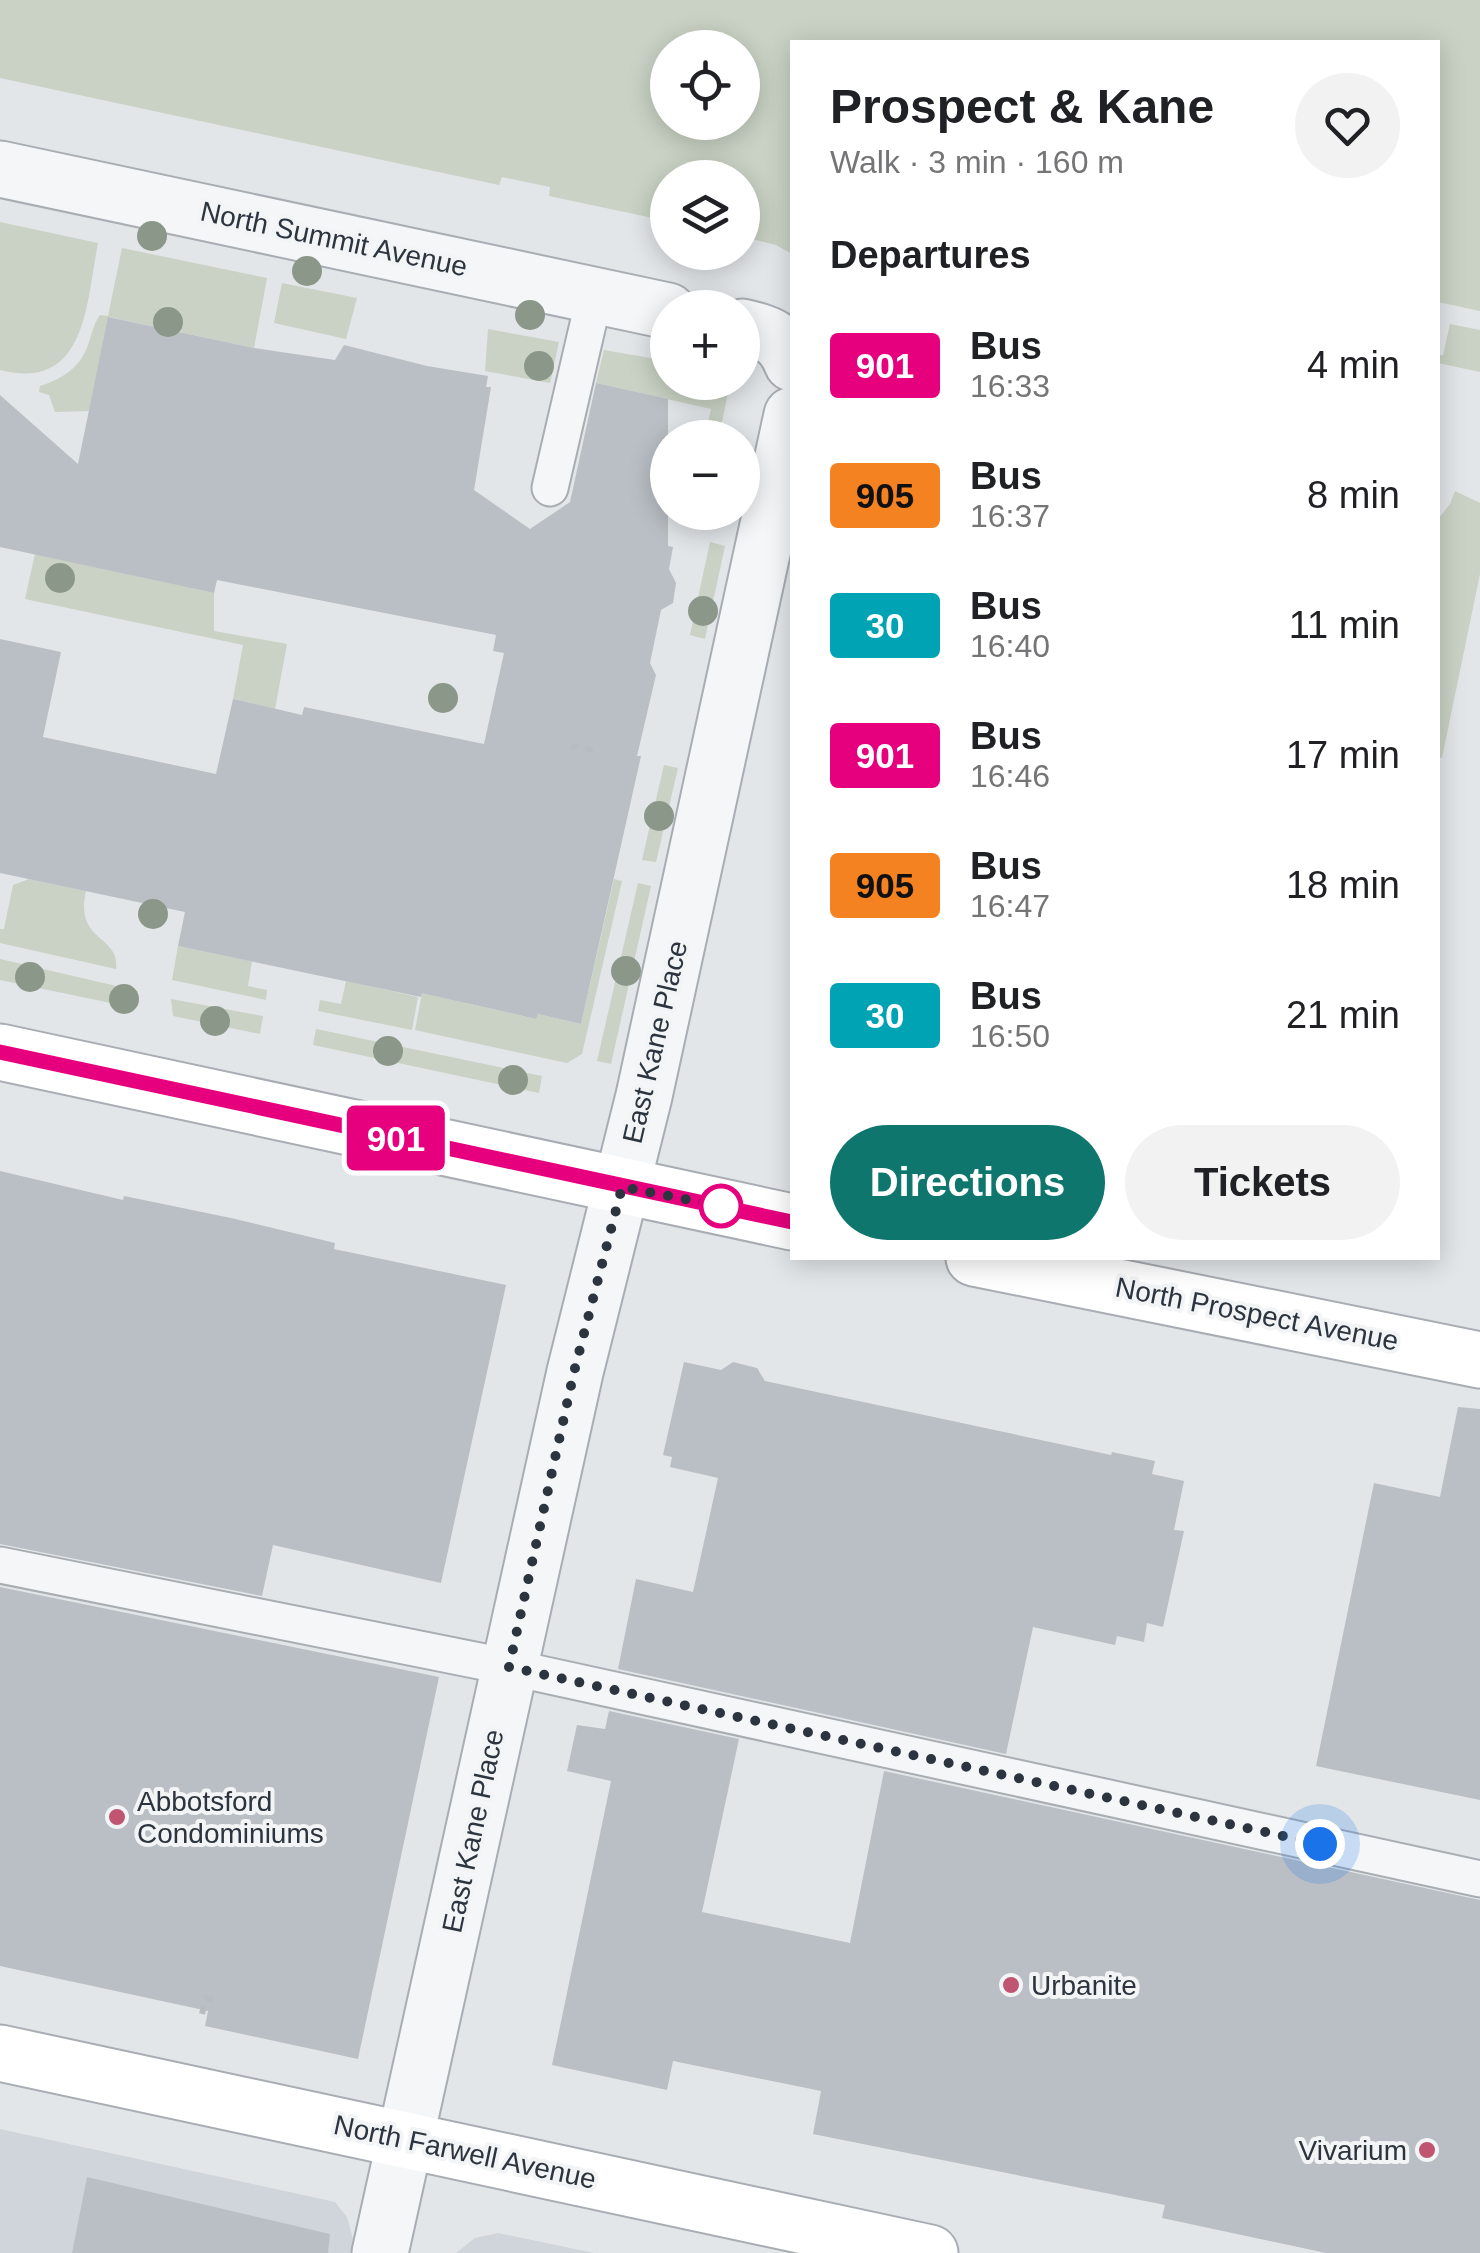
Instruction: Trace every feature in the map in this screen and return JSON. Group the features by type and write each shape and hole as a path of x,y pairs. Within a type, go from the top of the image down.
{"main road":[{"path":"0,1052 790,1220"},
{"name":"North Prospect Avenue","path":"984,1260 1480,1360"},
{"name":"North Farwell Avenue","path":"0,2053 930,2253"}],"street":[{"name":"North Summit Avenue","path":"0,169 650,306"},
{"name":"East Kane Place","path":"380,2253 574,1372 622,1187 790,424"}],"lane":[{"path":"550,488 595,294"},
{"path":"0,1566 509,1667 1480,1879"}],"path":[{"path":"573,750 574,746 600,751"},
{"path":"202,2014 206,1998 216,2000"}],"shaded area":[{"path":"0,2129 335,2202 347,2217 357,2253 0,2253"},
{"path":"498,2233 594,2253 456,2253 475,2238"}],"green space":[{"path":"0,0 1480,0 1480,311 1440,302 1440,40 790,40 790,253 760,241 760,160 650,160 650,217 549,196 550,187 502,177 499,185 0,78"},
{"path":"0,222 98,243 85,315 77,337 66,355 50,368 29,373 0,370"},
{"path":"122,248 267,278 254,348 109,317 89,411 55,412 49,395 39,392 40,386 75,366 85,353 100,315 108,316"},
{"path":"282,283 357,298 346,339 274,323"},
{"path":"1450,324 1480,330 1480,372 1440,363"},
{"path":"488,329 559,342 550,383 485,371"},
{"path":"604,350 650,358 650,395 596,383"},
{"path":"671,400 727,400 722,420 709,420 711,409"},
{"path":"1455,491 1480,503 1480,574 1442,758 1440,516"},
{"path":"710,542 725,546 705,639 690,635"},
{"path":"35,554 214,593 214,631 287,644 275,709 233,699 243,645 25,599"},
{"path":"664,765 678,768 656,862 642,860"},
{"path":"29,879 86,891 86,920 111,949 116,969 0,943 0,929 4,929 13,885"},
{"path":"614,879 622,881 582,1054 567,1063 415,1030 423,988 470,1004 536,1019 538,1014 581,1024"},
{"path":"638,883 651,886 611,1064 597,1061"},
{"path":"178,946 252,961 248,986 267,990 266,1000 172,980"},
{"path":"0,959 138,991 130,1007 0,980"},
{"path":"346,981 418,997 412,1030 318,1011 320,1000 341,1004"},
{"path":"171,999 263,1016 260,1034 173,1016"},
{"path":"316,1029 542,1076 539,1093 313,1045"}],"building":[{"path":"108,317 254,348 335,360 344,345 427,366 488,376 486,387 491,387 474,490 530,529 570,502 596,383 650,395 650,400 668,400 668,420 650,420 650,530 668,530 668,546 673,547 669,569 676,583 673,603 661,610 650,663 656,675 637,756 641,756 581,1024 538,1014 536,1019 422,993 421,997 178,946 185,912 0,873 0,639 61,652 43,737 216,774 233,699 302,715 304,707 484,744 504,653 493,651 496,635 217,580 214,593 0,547 0,395 78,464"},
{"path":"0,1171 123,1200 124,1196 231,1218 335,1243 334,1249 506,1285 441,1583 273,1545 262,1596 0,1544"},
{"path":"684,1362 721,1370 733,1362 757,1368 765,1381 1155,1461 1152,1474 1184,1481 1174,1530 1184,1531 1163,1627 1147,1623 1144,1642 1117,1636 1115,1645 1033,1627 1006,1754 618,1669 636,1579 693,1592 718,1478 670,1467 672,1457 663,1455"},
{"path":"1458,1407 1480,1409 1480,1800 1316,1766 1374,1483 1440,1497"},
{"path":"0,1587 439,1677 358,2059 205,2026 208,2011 0,1966"},
{"path":"609,1711 739,1739 702,1912 850,1943 884,1771 1480,1900 1480,2253 1326,2253 1162,2218 1165,2205 813,2134 821,2091 673,2061 667,2090 552,2065 611,1781 567,1771 577,1725 605,1729"},
{"path":"87,2177 330,2234 328,2253 72,2253"}],"bus line":[{"name":"901","path":"0,1052 790,1222"}],"place":[{"name":"Abbotsford Condominiums","path":"117,1817"},
{"name":"Urbanite","path":"1011,1985"},
{"name":"Vivarium","path":"1427,2150"}],"route":[{"path":"721,1206 622,1187 574,1372 509,1667 1320,1844"}]}
